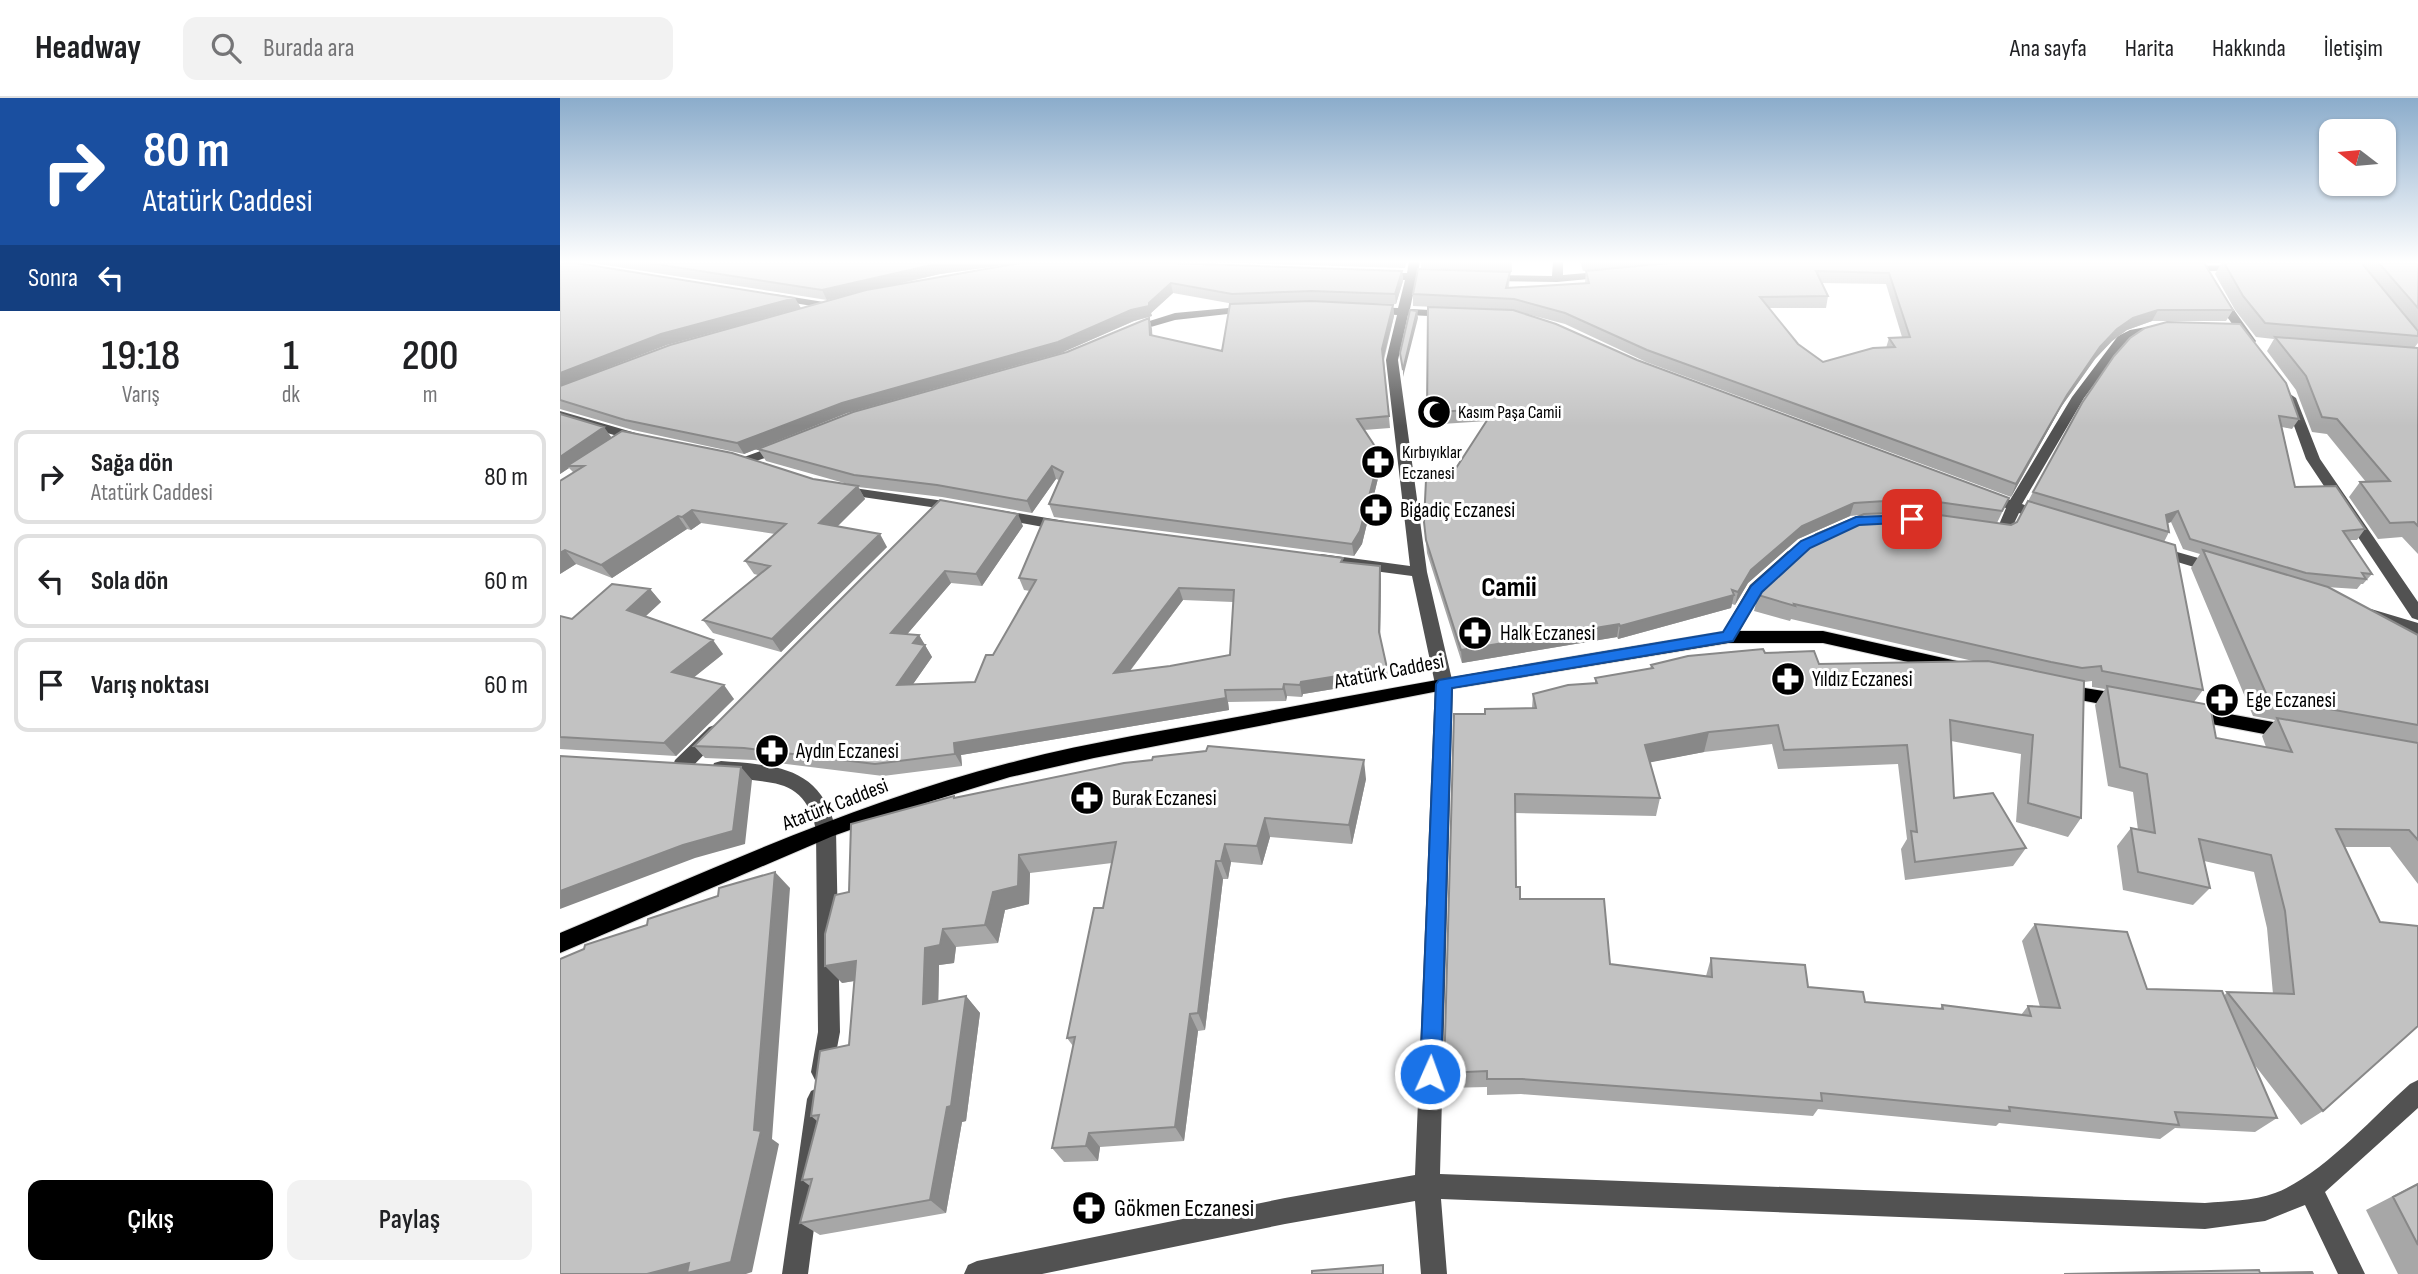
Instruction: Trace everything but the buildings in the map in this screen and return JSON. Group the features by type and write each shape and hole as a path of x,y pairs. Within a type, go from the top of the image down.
{"main road":[{"name":"Atatürk Caddesi","path":"560,943 826,830 929,794 1010,770 1094,751 1444,684 1728,637 1823,637 1978,672"},
{"path":"2042,686 2136,704"},
{"path":"2176,711 2311,736"}],"street":[{"path":"1114,337 1139,326 1186,316"},
{"path":"1400,316 1392,359 1419,572 1444,684 1427,1186 1434,1274"},
{"path":"2226,316 2232,328 2258,346"},
{"path":"1977,529 2003,533 2014,506 2078,397 2122,340 2134,333 2171,328"},
{"path":"2280,382 2288,392 2313,459 2418,614"},
{"path":"560,415 623,440 655,442"},
{"path":"746,461 794,443"},
{"path":"707,453 746,461 768,469"},
{"path":"821,486 1074,528"},
{"path":"1975,492 2056,521"},
{"path":"922,524 942,504"},
{"path":"1728,637 1756,589 1805,544"},
{"path":"2145,548 2236,575"},
{"path":"1308,558 1419,572"},
{"path":"2353,610 2418,629"},
{"path":"730,717 675,765 760,771 784,778 803,788 817,801 826,830 829,1032 795,1274"},
{"path":"977,1274 1285,1211 1427,1186 2205,1216 2244,1214 2266,1208 2310,1189 2418,1092"},
{"path":"2310,1189 2352,1274"}],"place":[{"name":"Kasım Paşa Camii","path":"1434,412"},
{"name":"Kırbıyıklar Eczanesi","path":"1378,462"},
{"name":"Bigadiç Eczanesi","path":"1376,510"},
{"name":"Halk Eczanesi","path":"1475,633"},
{"name":"Yıldız Eczanesi","path":"1788,679"},
{"name":"Ege Eczanesi","path":"2222,700"},
{"name":"Aydın Eczanesi","path":"772,751"},
{"name":"Burak Eczanesi","path":"1087,798"},
{"name":"Gökmen Eczanesi","path":"1089,1208"}],"district":[{"name":"Camii","path":"1509,586"}],"route":[{"path":"1430,1074 1444,684 1728,637 1756,589 1805,544 1856,521 1912,519"}]}
